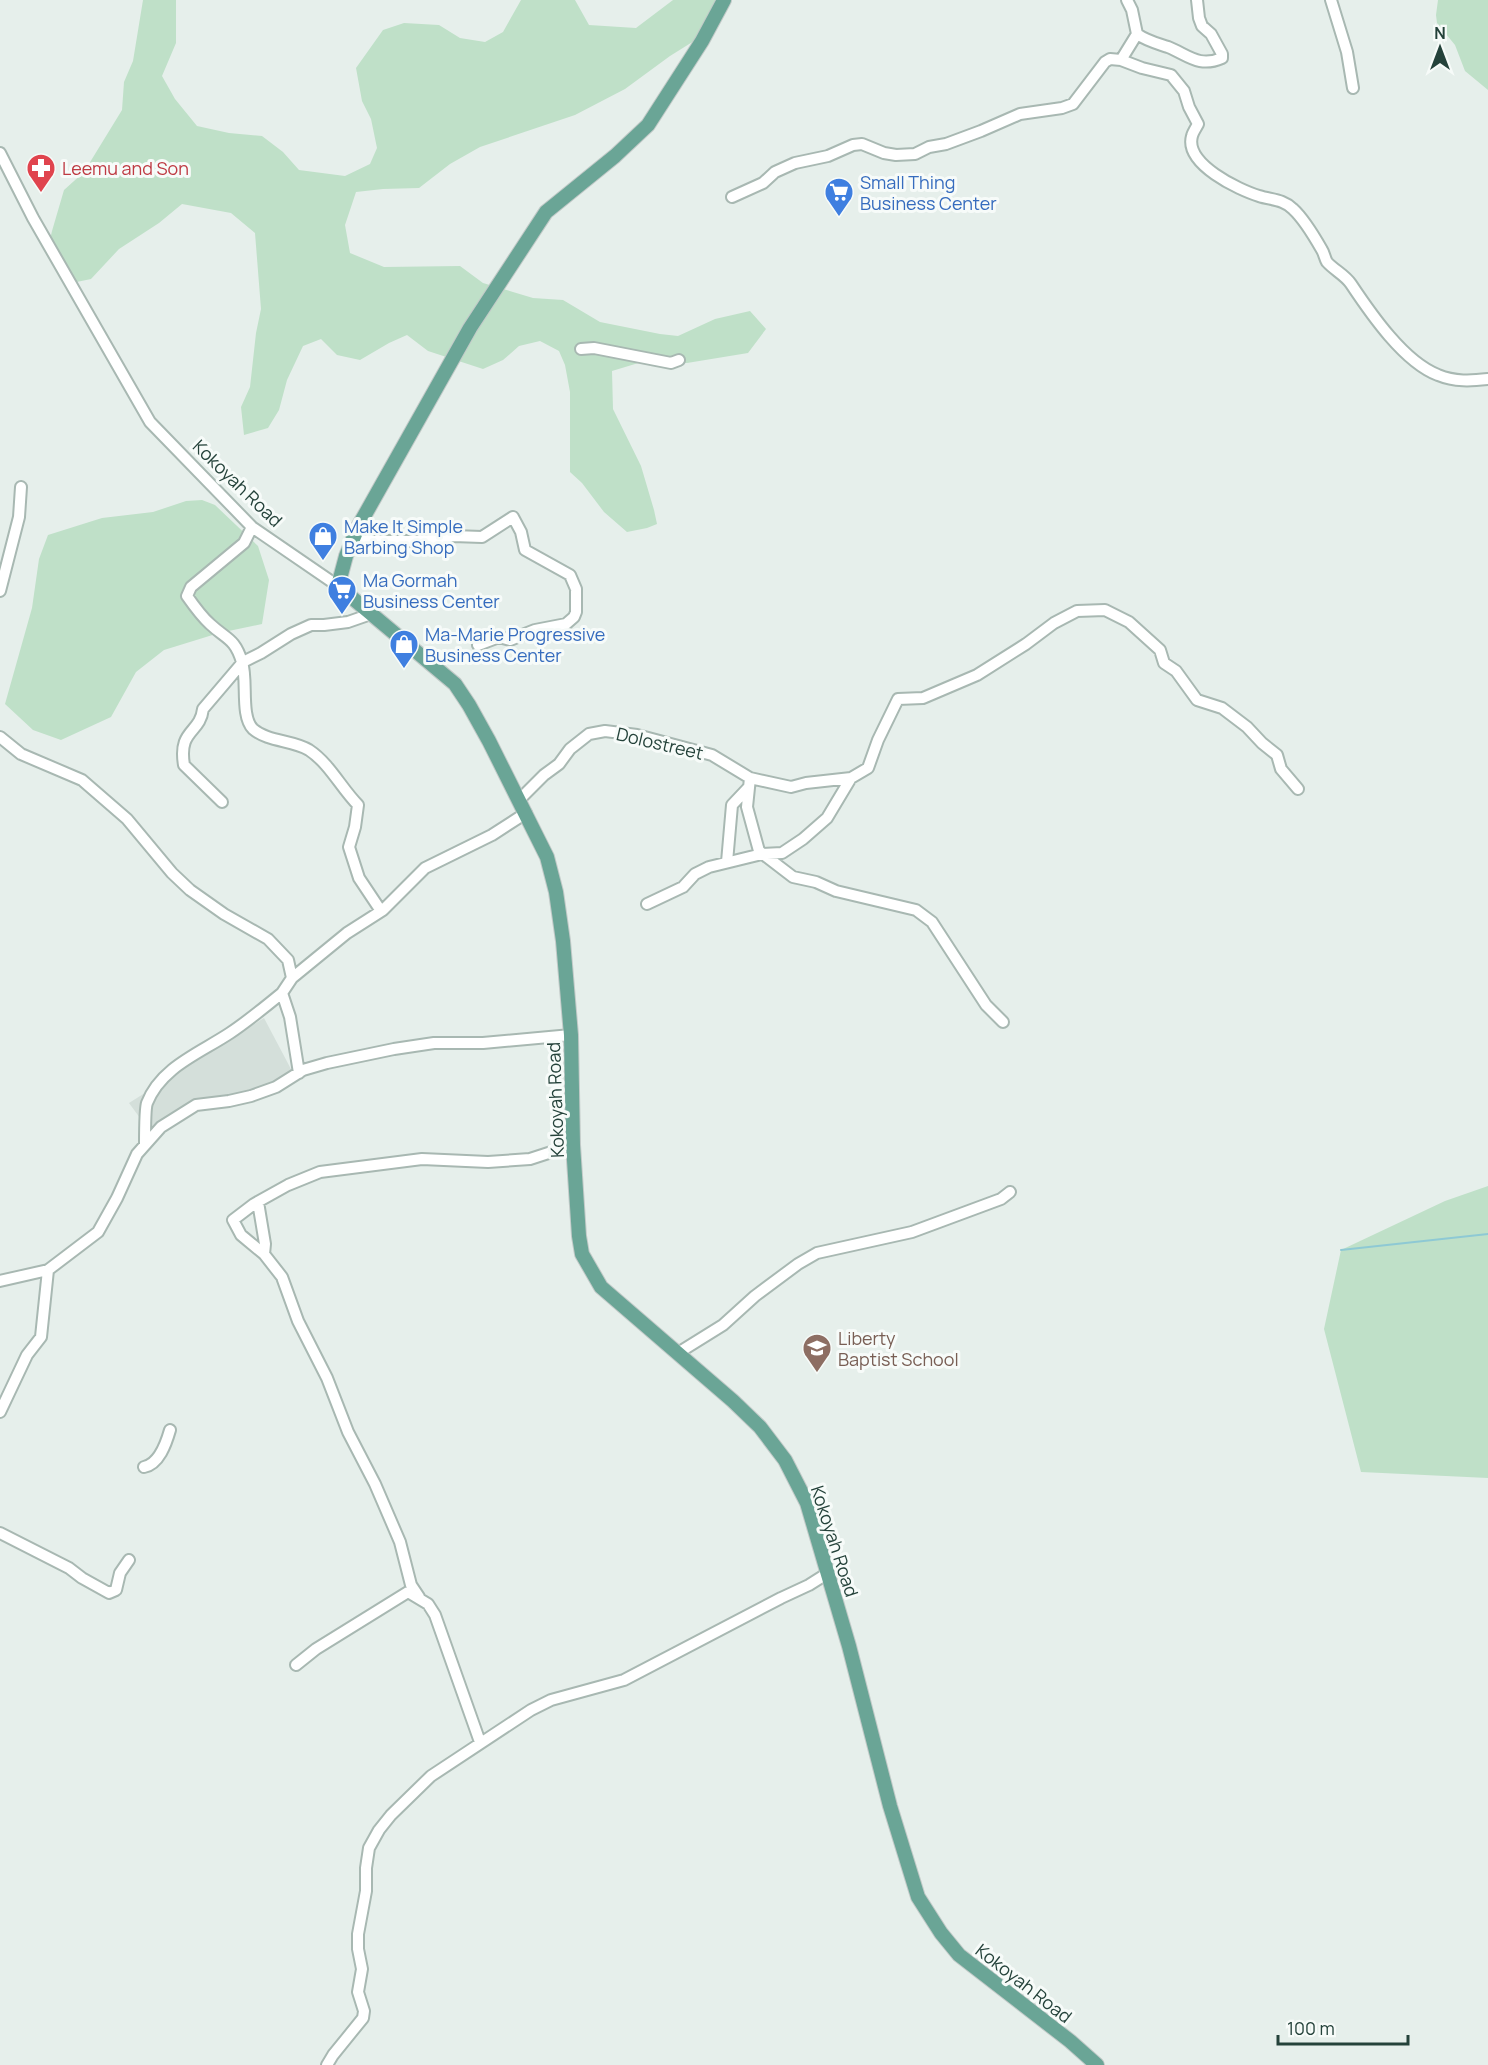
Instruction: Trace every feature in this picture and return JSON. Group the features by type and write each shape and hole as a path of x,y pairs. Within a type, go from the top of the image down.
{"main road":[{"path":"338,586 358,527 470,328 546,212 615,156 648,125 702,41 724,0"},
{"name":"Kokoyah Road","path":"338,586 455,684 469,705 547,856 556,892 563,941 571,1035 573,1145 582,1254 601,1287 733,1401 760,1428 785,1460 807,1503 849,1646 893,1816 918,1896 941,1933 959,1955 1070,2041 1097,2065"}],"street":[{"path":"1127,0 1137,34 1151,43 1165,46 1193,60 1212,62 1222,58 1222,54 1211,34 1202,26 1198,18 1197,0"},
{"path":"1330,0 1347,52 1353,88"},
{"path":"1121,60 1137,34"},
{"path":"732,197 763,183 781,169 806,160 828,156 853,145 862,144 896,155 915,154 929,147 946,144 981,131 1020,114 1062,108 1073,104 1105,62 1110,59 1121,60 1171,75 1184,91 1198,124 1191,138 1193,150 1204,165 1215,175 1237,188 1261,197 1281,201 1292,208 1323,251 1328,262 1350,282 1372,315 1412,358 1425,369 1439,376 1458,380 1488,379"},
{"name":"Kokoyah Road","path":"0,153 33,218 150,422 252,527 338,586"},
{"path":"581,349 594,348 671,363 679,360"},
{"path":"0,591 19,517 21,487"},
{"path":"353,539 424,541 453,536 482,537 513,517 521,532 525,550 570,575 576,589 576,612 566,624 535,630 510,640 499,637 478,645"},
{"path":"252,527 244,543 191,588 187,596 211,625 233,641 243,662 245,706 248,720 254,729 265,735 308,749 325,762 347,795 358,806 349,847 359,878 381,911"},
{"path":"646,904 683,887 694,874 728,862 762,854 782,853 827,818 851,778 867,768 898,699 923,698 977,675 1054,623 1077,611 1105,610 1129,622 1160,650 1164,663 1176,671 1197,700 1222,708 1277,755 1281,769 1298,789"},
{"path":"222,802 184,765 183,743 202,718 203,709 243,662 291,634 311,625 348,622 371,614"},
{"name":"Dolostreet","path":"145,1145 146,1106 156,1084 174,1067 232,1032 282,993 292,978 347,933 381,911 425,868 492,835 522,807 543,775 559,764 576,744 590,734 605,730 637,735 712,755 749,782 791,787 851,778"},
{"path":"0,737 21,754 82,780 127,819 172,873 190,890 224,914 268,939 288,960 292,978"},
{"path":"749,782 747,807 759,851 762,854 793,877 816,882 836,891 916,910 932,922 986,1005 1003,1022"},
{"path":"728,862 732,805 749,782"},
{"path":"282,993 290,1017 299,1073"},
{"path":"0,1281 48,1270 98,1232 137,1154 161,1126 196,1105 251,1096 276,1087 299,1073 327,1063 394,1048 434,1043 483,1043 571,1035"},
{"path":"419,1598 411,1585 400,1542 375,1484 348,1432 327,1378 298,1321 282,1276 264,1254 241,1235 233,1220 288,1185 320,1172 422,1160 488,1162 530,1159 573,1145"},
{"path":"678,1353 723,1325 755,1296 817,1253 912,1232 1001,1199 1010,1192"},
{"path":"258,1202 266,1244 264,1254"},
{"path":"0,1412 27,1355 42,1337 48,1270"},
{"path":"144,1467 149,1466 166,1445 170,1430"},
{"path":"0,1533 69,1568 81,1578 109,1593 116,1590 120,1573 129,1560"},
{"path":"327,2065 363,2018 364,2011 358,1992 362,1969 358,1934 366,1891 366,1868 369,1848 391,1815 431,1776 541,1705 551,1700 624,1680 781,1598 809,1586 828,1573"},
{"path":"296,1665 316,1649 408,1592 428,1604 435,1615 480,1743"}],"shaded area":[{"path":"264,1018 292,1071 234,1103 191,1104 151,1133 129,1103"}],"green space":[{"path":"143,0 176,0 176,43 162,76 175,99 197,126 229,133 262,136 283,152 299,170 345,176 370,164 377,148 371,119 362,101 356,68 383,30 404,23 439,25 460,38 485,42 503,32 521,0 575,0 589,25 636,28 673,0 721,0 702,36 625,89 575,115 480,147 450,164 419,188 356,192 345,225 350,253 384,267 460,266 483,283 533,298 563,300 600,322 678,336 715,319 750,311 766,329 748,353 687,363 645,361 612,371 613,409 641,466 657,524 627,532 604,512 582,483 570,472 570,392 565,365 559,351 540,341 519,346 503,360 483,369 428,351 407,335 360,360 337,355 321,339 303,346 287,380 279,410 268,428 244,435 241,407 250,387 261,309 255,233 231,213 182,204 159,223 119,249 91,279 67,284 48,248 52,231 64,190 84,172 122,110 124,82 133,61"},
{"path":"1438,0 1488,0 1488,90 1465,71 1455,45 1437,23"},
{"path":"202,500 215,505 258,546 269,580 262,624 219,633 164,650 136,672 111,717 61,740 33,730 5,704 32,608 39,559 48,535 102,518 153,512 186,501"},
{"path":"1488,1186 1488,1478 1361,1472 1324,1329 1341,1250 1445,1201"}],"waterway":[{"path":"1341,1250 1488,1234"}],"place":[{"name":"Leemu and Son","path":"41,194"},
{"name":"Small Thing Business Center","path":"839,218"},
{"name":"Make It Simple Barbing Shop","path":"323,562"},
{"name":"Ma Gormah Business Center","path":"342,616"},
{"name":"Ma-Marie Progressive Business Center","path":"404,670"},
{"name":"Liberty Baptist School","path":"817,1374"}]}
